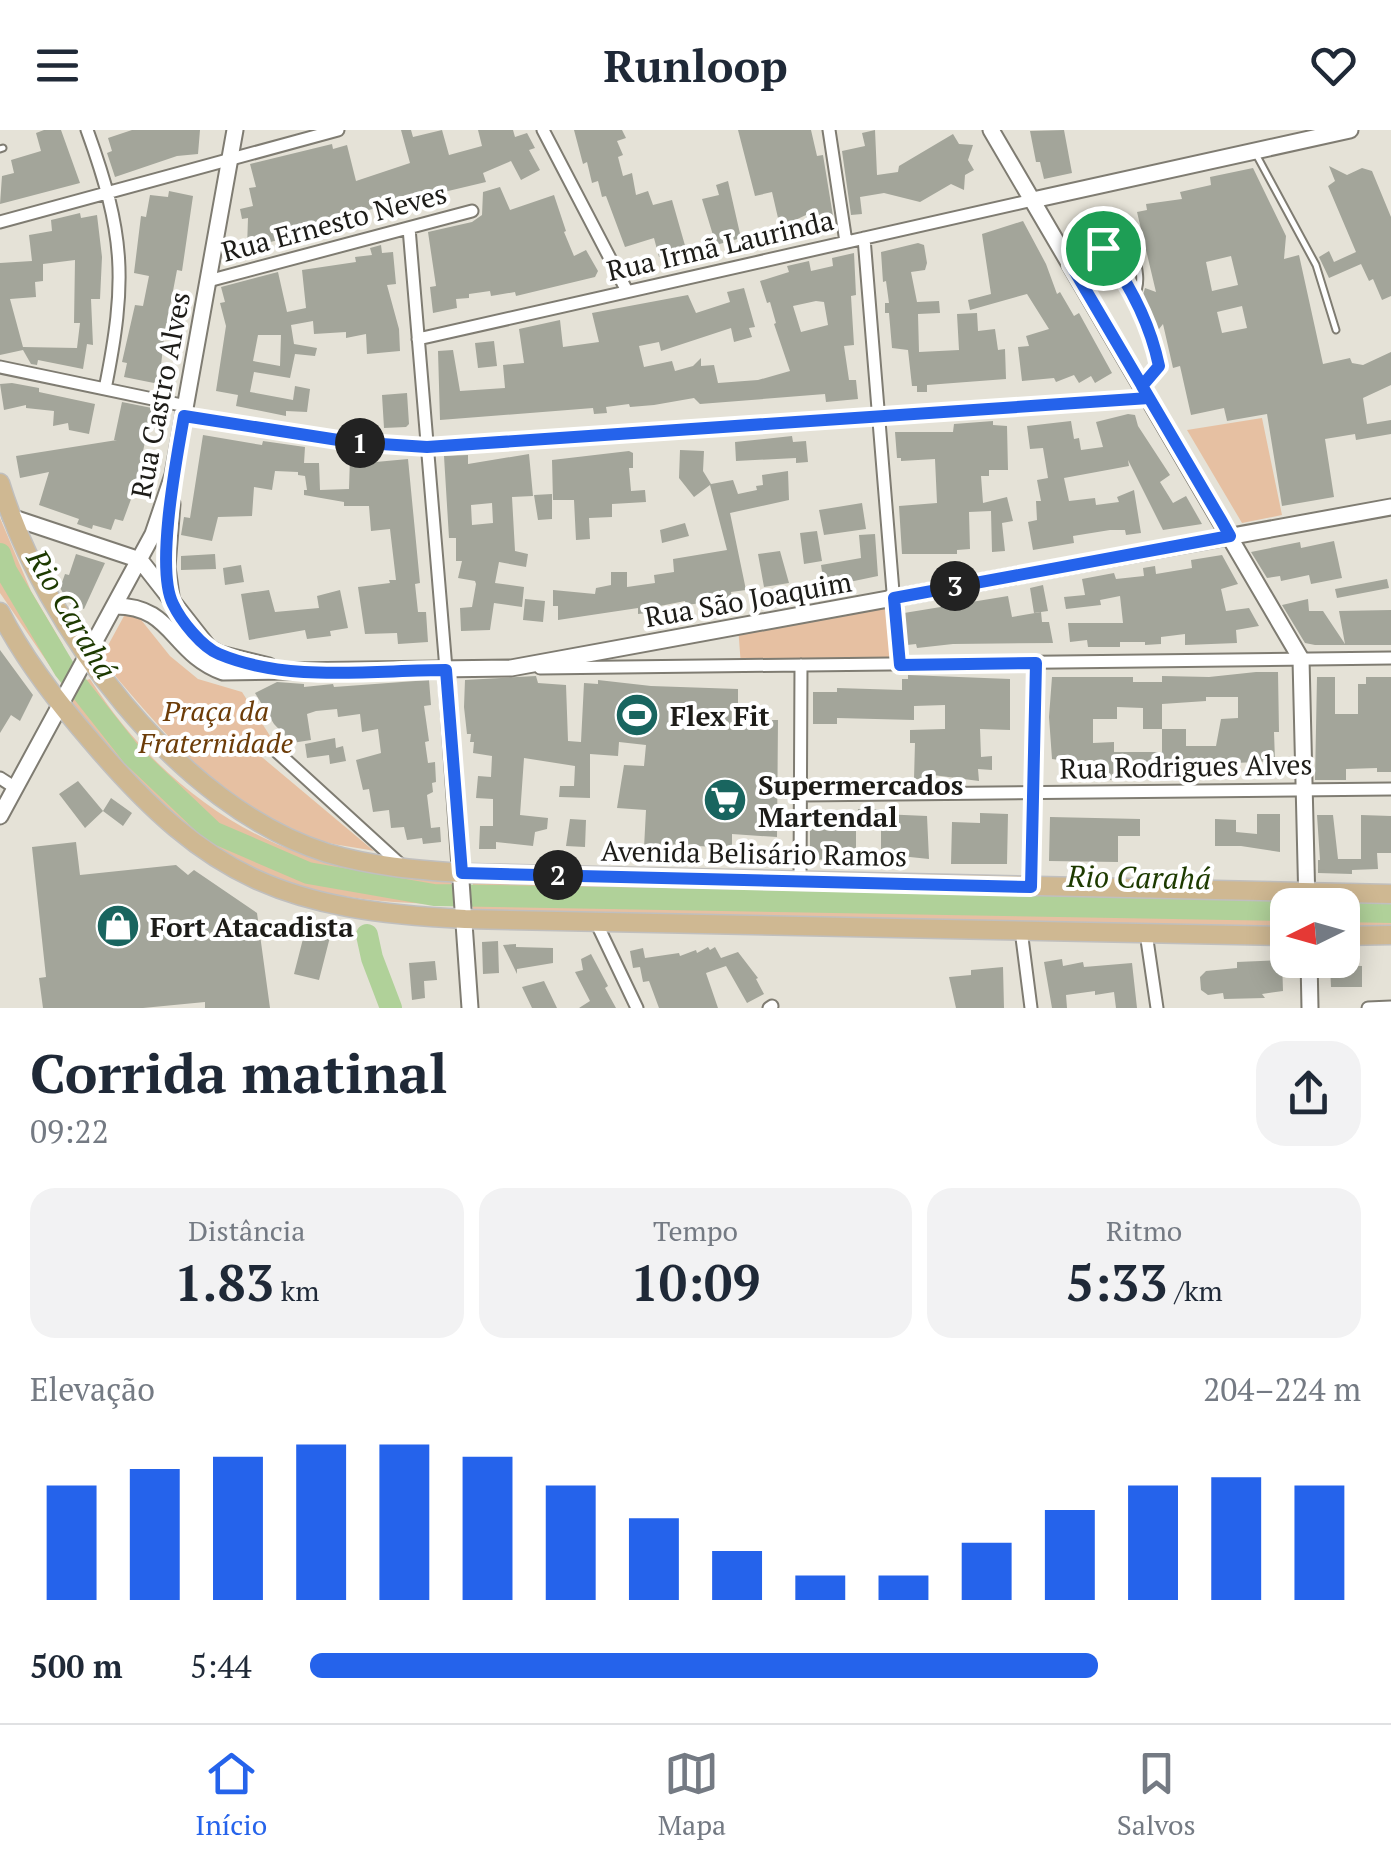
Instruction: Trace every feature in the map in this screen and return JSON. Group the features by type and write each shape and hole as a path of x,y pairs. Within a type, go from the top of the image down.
{"main road":[{"name":"Avenida Belisário Ramos","path":"0,483 11,517 49,598 85,659 178,763 218,798 253,820 325,852 462,877 1031,887 1270,898"},
{"path":"0,612 114,767 168,823 204,851 269,886 345,908 596,922 1270,935"},
{"name":"Avenida Belisário Ramos","path":"1360,896 1391,894"},
{"path":"1360,936 1391,935"}],"street":[{"path":"87,130 109,192 120,250 121,290 105,389"},
{"name":"Rua Castro Alves","path":"0,816 7,782 64,696 140,560 165,506 174,475 235,130"},
{"path":"0,222 338,130"},
{"path":"543,130 628,291"},
{"path":"829,130 846,242"},
{"path":"991,130 1301,659 1307,888"},
{"path":"1033,200 1350,130"},
{"name":"Rua Irmã Laurinda","path":"418,338 1033,200"},
{"name":"Rua Ernesto Neves","path":"208,281 472,211"},
{"path":"410,228 470,1008"},
{"path":"864,238 900,665"},
{"path":"0,367 185,411 351,442 427,447 879,416 1146,392"},
{"path":"173,604 167,567 174,475"},
{"name":"Rua São Joaquim","path":"114,606 140,607 152,613 193,657 223,672 510,668 1391,507"},
{"path":"11,517 140,560"},
{"name":"Rua São Joaquim","path":"140,560 200,639 220,654 287,671"},
{"path":"510,668 1391,658"},
{"path":"1031,887 1036,663"},
{"path":"800,882 801,666"},
{"path":"275,750 406,869"},
{"name":"Rua Rodrigues Alves","path":"801,795 1391,789"},
{"path":"596,922 637,1008"},
{"path":"1020,930 1032,1008"},
{"path":"1146,932 1156,1008"},
{"path":"1309,978 1310,1008"},
{"path":"1368,1008 1391,1007"}],"lane":[{"path":"1254,151 1316,265 1336,330"},
{"path":"1071,265 1124,234 1130,237 1140,276 1135,297"},
{"path":"1103,248 1135,297 1159,366 1146,392"}],"green space":[{"path":"1262,418 1282,515 1242,523 1187,430"},
{"path":"0,518 31,591 63,645 50,666 0,593"},
{"path":"894,598 899,665 741,666 738,626"},
{"name":"Praça da Fraternidade","path":"124,616 138,616 170,656 198,679 242,692 272,739 257,753 374,851 321,841 282,827 252,810 197,766 103,662"},
{"path":"90,679 123,725 160,765 200,799 244,828 291,850 341,866 395,877 451,881 451,905 337,895 294,884 218,849 154,799 71,701 83,681"},
{"path":"473,880 1270,902 1270,928 1020,925 473,910"},
{"path":"1360,905 1391,905 1391,930 1360,930"}],"building":[{"path":"61,130 80,183 0,204 2,176 14,173 11,160 41,151 36,133"},
{"path":"132,130 200,130 198,154 177,156 115,177 107,153 112,151 108,138"},
{"path":"401,130 411,130 413,137 442,130 449,155 482,146 478,130 513,130 515,137 527,133 535,148 529,150 540,170 521,180 511,161 483,173 486,182 280,231 282,239 247,248 248,218 242,219 240,209 253,206 249,188 256,187 250,164 332,144 333,149 347,145 356,181 410,163"},
{"path":"574,130 622,130 626,138 617,141 623,155 618,157 623,176 632,173 636,195 648,191 653,205 672,200 686,249 659,257 654,238 625,247 606,196 602,197 598,181 592,183 587,162 583,164"},
{"path":"738,130 811,130 817,156 823,155 833,216 807,222 806,215 789,223 778,218 772,192 755,196"},
{"path":"875,130 877,175 898,172 899,166 953,134 959,144 973,145 968,160 974,170 965,175 964,190 951,184 920,202 884,193 860,197 862,214 851,215 842,151 865,146 862,133"},
{"path":"1064,130 1072,173 1044,179 1030,131"},
{"path":"1329,166 1347,175 1362,168 1372,171 1391,217 1391,296 1382,300 1361,264 1329,278 1319,257 1329,251 1334,262 1356,252 1328,186 1335,181"},
{"path":"1253,168 1286,236 1284,259 1299,255 1323,364 1350,358 1352,363 1363,365 1391,352 1391,385 1363,398 1367,424 1391,420 1391,434 1356,440 1355,434 1325,439 1334,497 1282,506 1267,414 1227,421 1224,408 1191,415 1180,366 1173,368 1163,324 1155,334 1142,298 1145,288 1156,292 1137,212 1147,210 1146,204 1182,199 1180,192 1211,185 1210,177","holes":["1231,256 1238,285 1212,291 1206,262","1242,306 1247,328 1222,333 1217,312"]},
{"path":"728,181 741,238 716,245 702,199 719,195 716,185"},
{"path":"500,187 510,210 554,195 574,256 586,250 598,271 595,277 516,296 515,292 469,294 469,298 456,299 457,308 433,313 430,287 436,286 428,232 472,222 482,215 483,192"},
{"path":"169,191 193,196 182,271 177,270 164,338 159,384 124,377 127,363 122,362 135,305 143,306 149,276 134,273 141,216 146,217 150,195 168,197"},
{"path":"80,213 81,218 97,215 102,257 100,299 91,299 93,345 87,344 83,369 38,360 37,365 31,364 23,350 0,355 0,263 32,261 29,235 52,231 51,220","holes":["75,260 74,323 80,323 77,348 23,347 10,299 36,297 35,282 43,281 43,264"]},
{"path":"1023,221 1057,294 1060,292 1074,316 1079,313 1112,373 1095,383 1091,376 1079,383 1074,375 1056,382 1054,378 1022,381 1018,347 1029,346 1026,336 1049,329 1027,294 970,310 968,300 991,294 982,234"},
{"path":"381,245 382,253 393,252 396,284 387,285 399,329 400,351 367,354 366,334 346,338 346,332 314,334 313,321 291,325 294,344 317,348 315,356 295,354 290,378 254,372 250,392 293,400 295,386 310,389 307,412 286,411 286,416 236,406 238,395 216,391 226,326 220,303 225,302 221,287 278,272 287,312 306,308 302,270 356,262 355,257 372,255 370,248","holes":["258,335 281,335 280,366 253,361"]},
{"path":"924,245 927,263 925,270 911,272 917,302 939,301 940,313 918,314 919,352 959,350 957,314 977,313 978,331 995,329 998,350 1005,349 1006,379 927,385 927,392 917,392 917,386 912,386 908,350 892,348 881,252"},
{"path":"854,253 854,345 844,346 849,380 856,380 858,399 826,402 825,394 700,404 694,398 606,407 607,413 594,414 593,408 440,420 438,351 453,350 460,391 505,388 503,365 524,363 519,329 560,320 563,347 599,342 592,313 688,295 696,313 730,302 727,292 744,288 755,327 749,328 752,337 734,342 731,328 661,351 659,342 639,346 644,367 672,361 675,371 693,366 701,358 701,366 714,365 718,383 758,380 790,371 760,281 789,272 787,266 809,261 811,271 833,266 832,258","holes":["824,302 828,325 801,332 793,306"]},
{"path":"494,341 497,366 478,368 475,343"},
{"path":"12,383 95,404 89,434 69,430 68,423 53,426 54,411 26,405 4,410 0,384"},
{"path":"407,393 409,424 384,428 382,395"},
{"path":"122,402 152,408 141,461 147,463 142,485 137,483 123,521 115,519 111,530 93,525 92,529 77,524 79,519 39,505 49,472 20,478 16,456 117,440"},
{"path":"1135,415 1170,475 1160,482 1173,503 1186,496 1202,524 1163,530 1128,460 1129,466 1064,478 1069,501 1095,498 1096,505 1119,502 1117,497 1134,490 1141,533 1126,535 1125,530 1110,530 1073,536 1074,543 1033,550 1028,522 1037,520 1036,501 1041,501 1037,480 1048,478 1043,448 1030,449 1027,426 1071,421 1074,439 1079,438 1081,450 1103,447 1096,422"},
{"path":"993,421 993,425 1007,426 1008,470 989,470 989,476 981,476 983,503 1007,497 1013,521 1002,523 1005,551 992,552 991,511 969,512 970,549 957,550 957,554 902,554 899,506 937,503 935,459 901,461 897,458 895,432 953,432 954,424"},
{"path":"203,435 262,445 263,441 305,447 304,463 319,463 320,490 349,489 350,457 365,458 365,463 408,459 420,583 415,584 418,612 426,612 428,642 398,644 397,633 365,634 358,587 396,580 390,529 371,531 369,506 344,506 344,502 304,495 305,476 298,472 275,471 272,490 254,487 252,516 218,517 212,541 181,535 184,517 190,518"},
{"path":"792,436 793,442 806,441 808,462 796,463 796,458 736,461 735,442"},
{"path":"680,450 704,451 703,471 711,484 733,480 738,494 757,490 756,486 763,485 762,475 788,471 789,500 730,513 746,590 731,592 732,599 686,605 685,601 655,607 655,612 638,614 638,608 558,620 553,590 595,594 596,588 611,585 611,572 627,572 627,587 655,583 654,575 674,572 673,559 727,550 710,485 694,497 679,478"},
{"path":"633,453 633,468 629,468 631,491 645,490 646,502 612,504 612,517 589,518 590,539 576,540 574,500 553,500 552,460"},
{"path":"529,454 533,496 512,497 515,551 528,554 526,567 499,562 495,583 524,587 522,607 494,603 490,630 461,631 460,608 472,607 476,584 458,578 462,561 456,561 456,538 449,538 444,456 468,455 468,464","holes":["492,503 493,523 472,525 471,505"]},
{"path":"552,494 552,519 538,520 534,495"},
{"path":"862,503 866,529 824,535 819,510"},
{"path":"685,523 689,536 662,543 660,530"},
{"path":"817,531 822,561 804,564 800,533"},
{"path":"875,534 878,576 854,581 843,580 843,575 823,578 821,565 861,558 859,535"},
{"path":"1334,541 1342,578 1311,584 1309,575 1281,581 1280,576 1267,578 1251,552 1300,542 1301,548"},
{"path":"780,551 789,583 764,587 758,554"},
{"path":"76,554 105,563 84,609 69,603 60,588"},
{"path":"215,554 216,569 181,570 181,556"},
{"path":"1222,555 1238,584 1221,589 1226,611 1249,608 1259,626 1236,630 1237,643 1185,645 1185,634 1161,637 1161,644 1120,642 1120,647 1088,647 1087,640 1070,642 1068,623 1123,623 1120,596 1100,600 1101,605 1066,609 1064,597 1085,595 1082,579 1114,573 1116,579 1144,576 1143,568 1155,566 1156,574 1192,568 1191,560"},
{"path":"241,565 244,582 225,585 223,568"},
{"path":"1387,579 1389,588 1337,598 1335,589"},
{"path":"1043,585 1048,611 1034,613 1030,588"},
{"path":"269,590 275,612 319,608 317,596 340,590 348,628 330,631 331,636 307,639 305,630 249,640 241,594"},
{"path":"1008,596 1012,617 1041,612 1042,622 1049,622 1053,643 917,648 916,644 907,645 904,613"},
{"path":"525,599 545,601 543,622 523,620"},
{"path":"1308,599 1309,611 1323,611 1345,644 1339,611 1391,610 1391,645 1315,645 1305,643 1282,605"},
{"path":"0,650 33,695 20,721 11,715 0,733"},
{"path":"1278,672 1279,732 1274,732 1275,761 1235,763 1235,776 1081,781 1074,778 1074,762 1052,759 1052,677 1133,677 1133,682 1162,682 1162,676","holes":["1238,697 1238,718 1221,719 1216,746 1186,746 1186,729 1162,729 1162,704","1117,707 1143,708 1143,729 1162,729 1162,752 1114,752 1114,742 1093,743 1093,719 1117,719"]},
{"path":"908,675 1010,679 1010,730 980,729 981,757 992,756 992,770 978,769 979,781 933,775 933,779 914,779 915,743 910,743 910,730 945,729 945,705 914,706 914,720 837,718 837,724 813,724 813,692 837,692 837,688 902,690 902,679 908,679"},
{"path":"536,676 538,683 566,685 568,741 581,742 584,683 598,684 598,680 738,689 738,720 778,720 777,837 732,834 732,848 664,844 663,850 644,848 646,810 617,808 624,765 644,766 646,745 619,742 618,756 590,754 590,798 559,797 560,786 574,786 575,766 524,758 520,815 548,818 547,829 535,832 533,846 496,842 496,849 479,849 480,826 493,826 493,799 476,798 478,776 491,777 492,756 473,753 474,742 470,742 471,734 467,734 464,707 465,680"},
{"path":"1317,677 1335,677 1335,714 1358,714 1358,684 1366,684 1366,677 1391,677 1391,772 1377,772 1377,768 1346,769 1346,780 1315,780"},
{"path":"429,680 431,705 424,706 429,741 425,742 428,763 435,762 436,782 432,783 433,792 427,795 431,828 440,827 441,842 423,844 422,838 407,840 404,827 391,828 389,810 373,812 369,789 363,790 356,760 381,753 378,729 362,732 360,714 338,717 337,709 316,711 307,714 311,740 292,743 274,724 255,693 277,682 334,687"},
{"path":"335,738 336,748 343,746 346,761 330,764 329,755 307,758 305,744"},
{"path":"78,781 103,811 85,828 59,794"},
{"path":"111,798 132,813 123,826 103,811"},
{"path":"858,809 927,816 929,859 881,854 881,820 857,819"},
{"path":"810,813 856,813 856,855 830,855 830,859 816,860 816,855 810,855"},
{"path":"980,813 1008,814 1007,864 951,864 952,822 980,823"},
{"path":"1257,814 1280,814 1280,852 1215,846 1215,819 1236,820 1236,832 1257,834"},
{"path":"1317,815 1333,815 1338,859 1361,859 1361,815 1391,816 1391,853 1377,853 1378,869 1352,870 1352,874 1318,873"},
{"path":"1050,817 1140,819 1140,836 1118,836 1118,862 1049,861"},
{"path":"570,819 586,820 585,847 566,846"},
{"name":"Fort Atacadista","path":"76,842 80,875 176,865 188,875 194,870 257,913 270,1008 205,1008 205,1002 143,1008 43,1008 39,978 46,977 32,847"},
{"path":"305,931 330,937 319,980 294,974"},
{"path":"498,941 499,973 483,974 482,942"},
{"path":"503,945 553,948 553,963 517,969 517,974"},
{"path":"715,947 721,958 738,952 758,978 764,994 747,1003 726,966 706,973 718,1008 659,1008 649,981 643,982 640,967 633,968 630,951 643,948 645,958 679,953 680,956"},
{"path":"591,954 616,1008 579,1008 590,1001 575,972 583,970 581,959"},
{"path":"1062,959 1063,966 1083,962 1084,967 1132,963 1137,1008 1116,1008 1114,992 1095,995 1095,991 1066,995 1067,1008 1052,1008 1044,962"},
{"path":"435,961 437,980 424,981 425,998 412,1000 409,963"},
{"path":"1270,961 1270,978 1283,978 1283,991 1262,994 1265,998 1224,999 1223,993 1208,995 1201,990 1200,977 1206,971 1237,968 1237,962"},
{"path":"1362,966 1362,987 1331,987 1331,978 1360,978"},
{"path":"1003,967 1004,1008 956,1008 949,977"},
{"path":"544,981 557,1008 532,1008 522,987"}],"waterway":[{"name":"Rio Carahá","path":"0,554 6,571 65,670 132,755 213,832 308,873 434,895 1270,910"},
{"name":"Rio Carahá","path":"1360,911 1391,912"},
{"path":"367,935 391,1008"}],"place":[{"name":"Flex Fit","path":"637,715"},
{"name":"Supermercados Martendal","path":"725,800"},
{"name":"Fort Atacadista","path":"118,926"}],"route":[{"path":"1103,248 1071,265 1142,386 1221,520 1230,536 894,598 900,665 1036,663 1031,887 462,873 446,670 287,671 220,654 200,639 173,604 167,567 174,475 184,416 351,442 427,447 1149,398 1142,386 1159,366 1156,353 1135,297 1103,248"}]}
